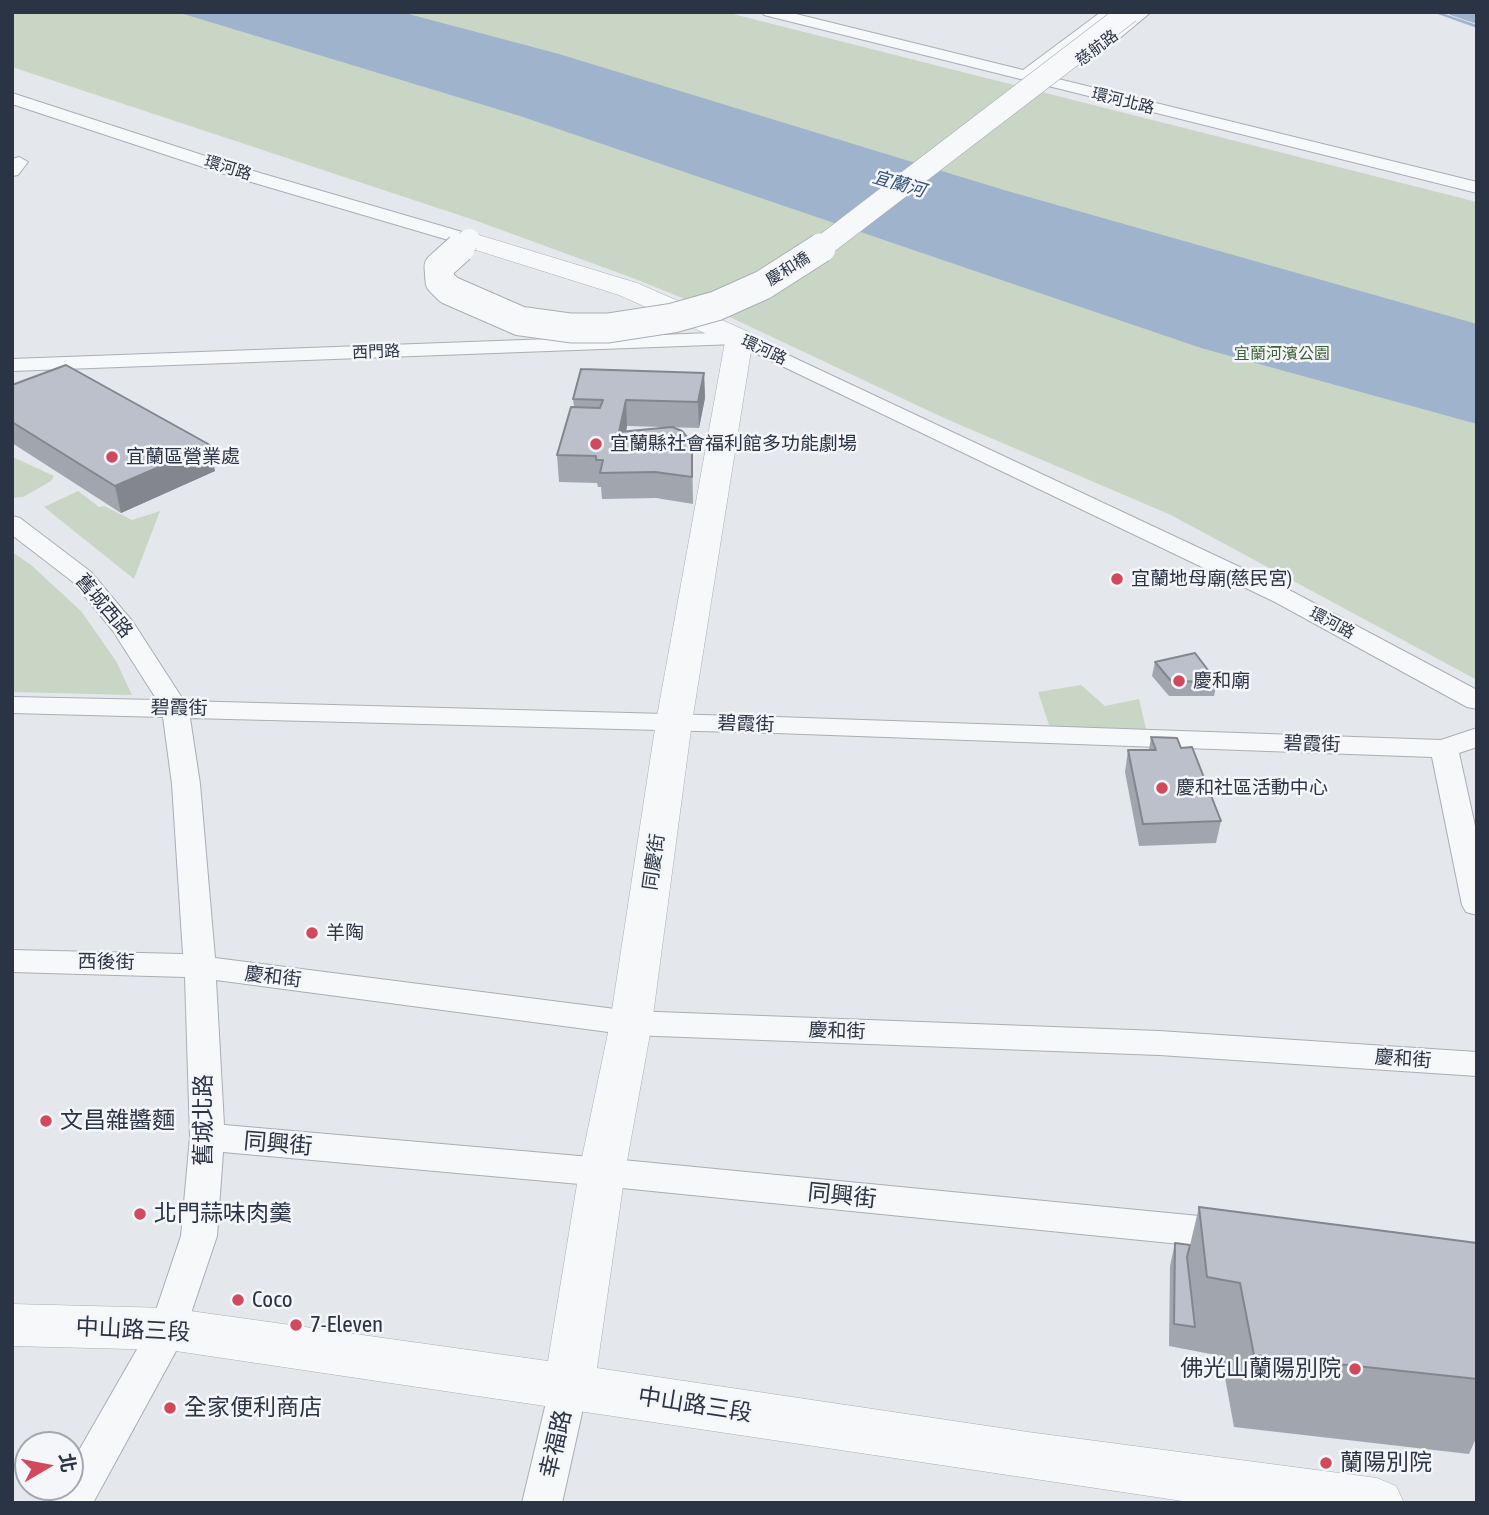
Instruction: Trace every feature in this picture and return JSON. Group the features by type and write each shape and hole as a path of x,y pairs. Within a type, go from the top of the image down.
{"street":[{"name":"環河北路","path":"769,12 1477,188"},
{"name":"慈航路","path":"1025,76 1111,12"},
{"name":"慶和橋","path":"469,240 439,267 440,281 449,290 520,321 563,328 608,328 673,318 716,306 762,285 803,261 1129,12"},
{"name":"慈航路","path":"1051,83 1144,12"},
{"name":"環河路","path":"12,98 230,170 628,289 739,338 1284,597 1477,701"},
{"name":"西門路","path":"12,365 739,338"},
{"name":"同慶街","path":"569,1386 602,1172 631,1023 674,722 739,338"},
{"name":"舊城西路","path":"12,523 82,577 124,627 174,708"},
{"name":"碧霞街","path":"12,705 674,722 1444,749 1477,737"},
{"name":"舊城北路","path":"71,1503 169,1329 199,1236 207,1138 200,967 186,784 174,708"},
{"path":"1444,749 1477,905"},
{"name":"西後街","path":"12,961 151,962 200,967"},
{"name":"慶和街","path":"200,967 631,1023 1159,1043 1477,1064"},
{"name":"同興街","path":"207,1138 602,1172 1261,1237"},
{"name":"中山路三段","path":"12,1325 169,1329 569,1386 1028,1456 1377,1503"},
{"name":"幸福路","path":"542,1503 569,1386"}],"green space":[{"name":"宜蘭河濱公園","path":"12,12 725,12 1477,202 1477,680 1171,515 944,418 734,319 638,280 477,221 12,67"},
{"path":"12,458 54,476 51,481 23,497 12,498"},
{"path":"78,491 99,507 104,506 132,520 160,511 134,579 44,507"},
{"path":"12,552 31,565 81,611 116,661 132,695 12,692"},
{"path":"1081,685 1105,706 1139,699 1146,729 1050,728 1038,692"}],"water":[{"name":"宜蘭河","path":"177,12 401,12 559,54 1004,190 1477,324 1477,424 1201,348 520,116"}],"building":[{"name":"宜蘭區營業處","path":"66,365 210,445 115,486 12,422 12,385"},
{"path":"581,369 704,373 698,402 626,400 619,432 672,427 682,431 692,443 692,477 655,472 600,473 603,460 596,460 596,456 557,455 571,407 600,408 603,400 573,399"},
{"path":"1195,653 1217,682 1171,681 1155,662"},
{"name":"慶和社區活動中心","path":"1151,737 1177,738 1181,748 1192,747 1221,821 1143,824 1128,750 1156,750"},
{"path":"1199,1207 1477,1243 1477,1379 1254,1355 1240,1283 1207,1277"},
{"path":"1175,1243 1190,1245 1187,1257 1195,1327 1174,1324"}],"waterway":[{"path":"1434,12 1477,27"},
{"path":"1456,12 1477,19"}],"place":[{"name":"宜蘭縣社會福利館多功能劇場","path":"596,444"},
{"name":"宜蘭區營業處","path":"112,457"},
{"name":"宜蘭地母廟(慈民宮)","path":"1117,579"},
{"name":"慶和廟","path":"1179,681"},
{"name":"慶和社區活動中心","path":"1162,788"},
{"name":"羊陶","path":"312,933"},
{"name":"文昌雜醬麵","path":"46,1121"},
{"name":"北門蒜味肉羹","path":"140,1214"},
{"name":"Coco","path":"238,1300"},
{"name":"7-Eleven","path":"296,1325"},
{"name":"佛光山蘭陽別院","path":"1355,1369"},
{"name":"全家便利商店","path":"170,1408"},
{"name":"蘭陽別院","path":"1326,1463"}]}
